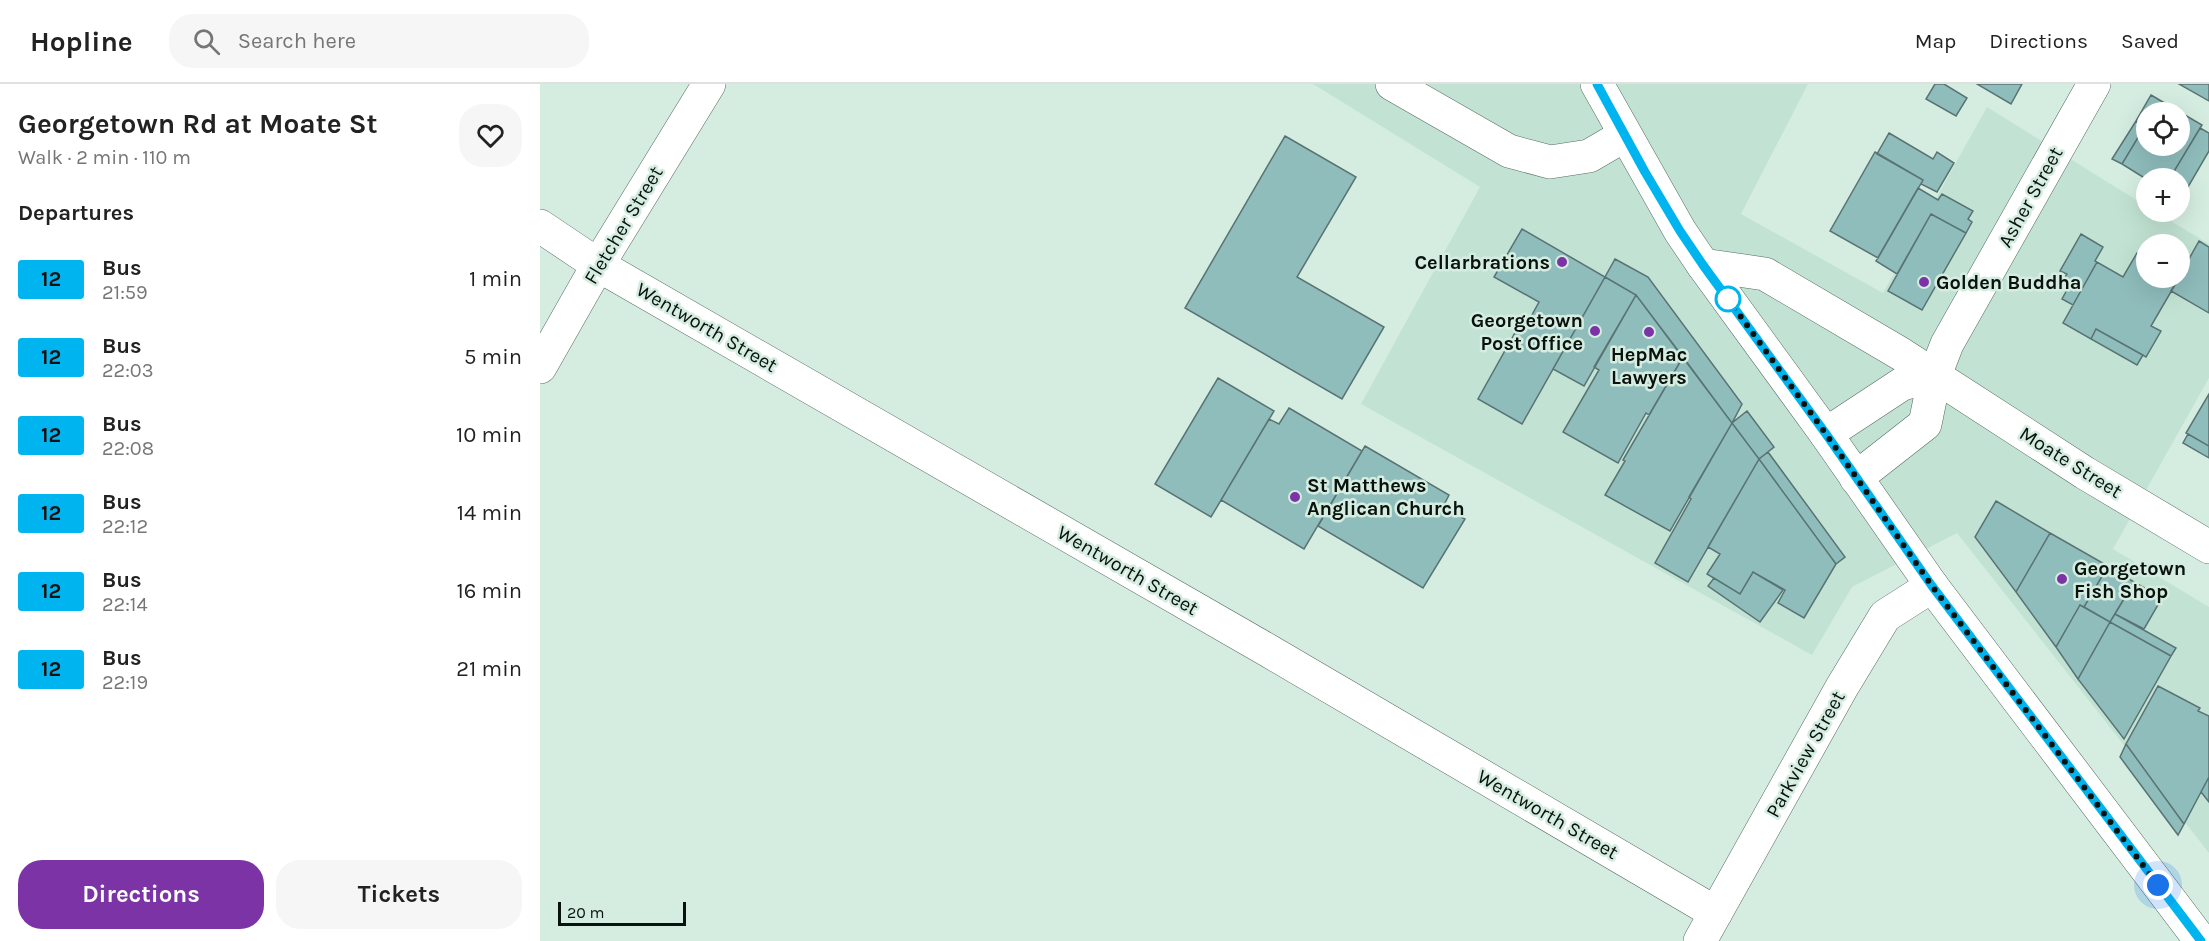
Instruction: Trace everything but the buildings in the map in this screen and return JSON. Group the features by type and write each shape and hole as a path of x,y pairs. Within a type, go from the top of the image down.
{"street":[{"name":"Fletcher Street","path":"540,367 598,265 709,84"},
{"path":"1392,84 1509,151 1550,162 1589,156 1625,135"},
{"path":"1597,84 1680,231 1703,265 1826,434 1932,586 2201,941"},
{"name":"Asher Street","path":"1935,375 1947,344 2094,84"},
{"name":"Wentworth Street","path":"540,226 598,265 1248,639 1716,913"},
{"name":"Moate Street","path":"1703,265 1765,274 1935,375 2085,473 2209,547"},
{"path":"1826,434 1902,384 1935,375 1925,424 1856,478"},
{"name":"Parkview Street","path":"1700,941 1842,687 1885,616 1932,586"}],"shaded area":[{"path":"1313,84 1808,84 1741,214 1883,293 1987,107 2136,200 2136,222 2173,222 2209,244 2209,378 2113,549 2209,607 2209,853 1957,533 1852,587 1812,655 1361,404 1480,187"}],"bus line":[{"name":"12","path":"1597,84 1645,172 1703,265 1826,434 1932,586 2201,941"}],"place":[{"name":"Cellarbrations","path":"1562,262"},
{"name":"Golden Buddha","path":"1924,282"},
{"name":"Georgetown Post Office","path":"1595,331"},
{"name":"HepMac Lawyers","path":"1649,332"},
{"name":"St Matthews Anglican Church","path":"1295,497"},
{"name":"Georgetown Fish Shop","path":"2062,579"}],"route":[{"path":"1728,299 1932,586 2158,885"}]}
